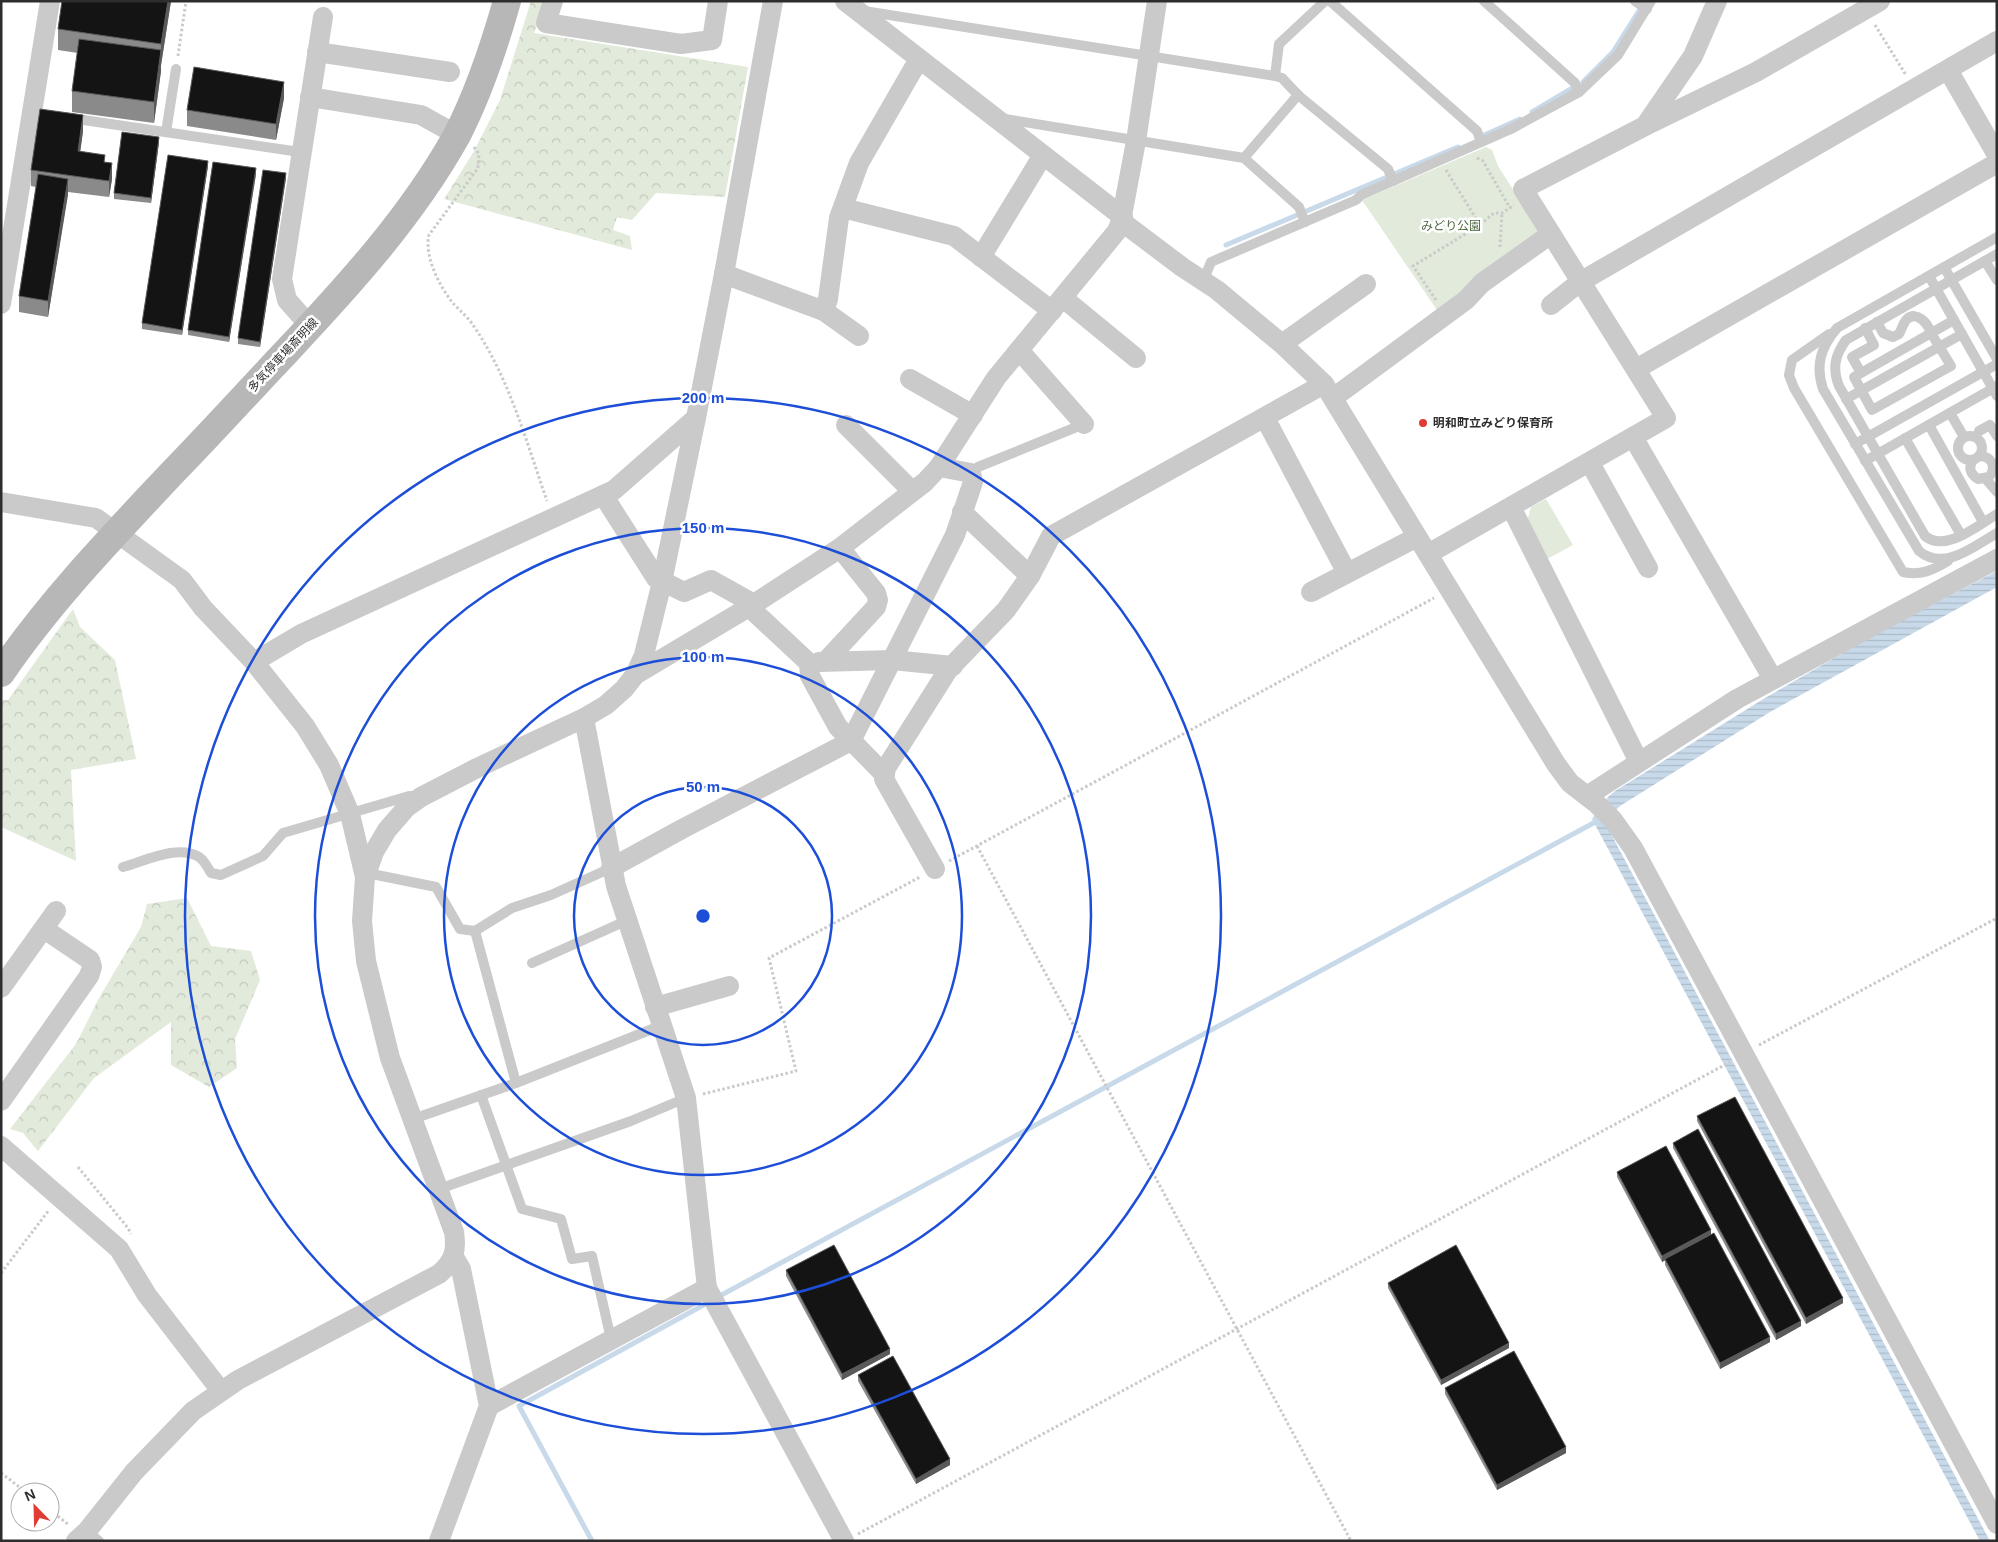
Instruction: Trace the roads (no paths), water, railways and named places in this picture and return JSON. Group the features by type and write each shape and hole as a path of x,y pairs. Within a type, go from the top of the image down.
{"main road":[{"name":"多気停車場斎明線","path":"1,673 58,598 116,532 310,326 352,280 400,222 457,135 489,60 507,1"}],"street":[{"path":"1,304 37,113 50,1"},
{"path":"553,1 546,23 681,44 712,40 718,1"},
{"path":"86,1537 154,1452 193,1411 221,1391 318,1336 439,1274 450,1264 454,1256 454,1232 390,1058 366,961 362,921 366,875 374,852 387,830 407,808 421,797 477,768 584,718 606,705 624,689 635,675 644,655 662,582 696,418 724,274 772,1"},
{"path":"635,675 752,606 840,548 940,467 996,378 1117,231 1122,219 1136,141 1157,1"},
{"path":"1645,126 1693,56 1717,1"},
{"path":"1311,592 1347,573 1422,545 1511,507 1666,418 1522,188 1756,72 1873,5"},
{"path":"850,6 1043,155 1182,267 1204,279 1282,344 1328,391 1556,764 1570,783 1613,820 1632,848 1997,1524"},
{"path":"310,326 287,300 282,279 300,152 323,17"},
{"path":"1551,305 1580,282 1997,41"},
{"path":"317,52 450,72"},
{"path":"824,311 828,299 839,218 859,163 919,59"},
{"path":"1948,70 1997,156"},
{"path":"310,97 421,115 457,135"},
{"path":"981,257 1043,155"},
{"path":"1636,369 1997,163"},
{"path":"843,208 954,236 981,257 1058,304 1136,358"},
{"path":"935,869 884,779 886,768 953,666 1006,610 1030,576 1051,536 1077,519 1265,418 1328,391 1466,300 1482,283 1551,234"},
{"path":"724,274 824,311 859,336"},
{"path":"1282,344 1366,284"},
{"path":"1019,350 1084,424"},
{"path":"910,379 973,415"},
{"path":"254,662 301,634 614,490 696,418"},
{"path":"1265,418 1347,573"},
{"path":"846,425 912,491"},
{"path":"1634,437 1773,679"},
{"path":"1590,463 1648,568"},
{"path":"611,868 851,741 955,535 973,482 971,473 940,467"},
{"path":"602,495 656,578 684,592 711,580 752,606 818,662 892,660 953,666"},
{"path":"1,502 96,518 182,580 203,608 254,662 310,734 329,765 350,814 366,875"},
{"path":"1511,507 1639,762"},
{"path":"962,512 1030,576"},
{"path":"840,548 876,593 878,600 876,607 818,662 810,676 838,727 885,775"},
{"path":"1592,800 1639,762 1715,712 1997,559"},
{"path":"584,718 611,868 658,1017 686,1098 707,1288 849,1538"},
{"path":"1,988 56,911"},
{"path":"1,1101 89,976 92,967 90,960 44,929"},
{"path":"658,1017 729,986"},
{"path":"1,1146 119,1249 147,1295 221,1391"},
{"path":"440,1541 489,1406 461,1269 454,1256"},
{"path":"489,1406 707,1288"}],"lane":[{"path":"1275,76 1279,44 1325,1"},
{"path":"1330,1 1477,131 1481,142"},
{"path":"1484,1 1577,88"},
{"path":"1204,279 1211,262 1305,222 1481,142 1577,88 1618,55 1642,4"},
{"path":"850,6 1282,78 1298,95 1388,169 1393,181"},
{"path":"166,132 176,69"},
{"path":"1244,158 1298,95"},
{"path":"61,116 300,152"},
{"path":"994,118 1244,158 1299,207 1305,222"},
{"path":"1997,237 1847,322 1792,360 1789,375 1794,388 1903,572 1917,575 1997,533"},
{"path":"1997,254 1846,340 1837,356 1834,374 1925,536 1939,543 1961,534 1997,514"},
{"path":"1985,261 1997,280"},
{"path":"1944,267 1997,359"},
{"path":"1865,461 1995,390 1929,276"},
{"path":"1876,322 1883,332 1893,337 1899,334 1906,320 1916,316 1924,321 1931,333 1940,347 1951,366 1872,410 1860,392 1854,377 1931,333 1954,320"},
{"path":"1861,373 1852,357 1874,345 1865,328"},
{"path":"1834,331 1822,350 1818,376 1823,389 1919,552 1934,560 1956,556"},
{"path":"1846,398 1860,392 1962,334"},
{"path":"1855,444 1997,364"},
{"path":"1950,413 1964,437"},
{"path":"971,473 978,467 1084,424"},
{"path":"1929,425 1983,522"},
{"path":"1980,431 1990,425 1997,436"},
{"path":"1976,458 1964,458 1959,452 1958,444 1964,437 1971,435 1978,438 1982,449 1976,458 1970,467 1972,474 1978,479 1986,478 1993,470 1992,462 1987,457 1976,458"},
{"path":"1905,438 1961,534"},
{"path":"1986,478 1997,492"},
{"path":"123,867 172,853 189,852 201,858 211,873 221,875 263,856 283,833 409,796 421,797"},
{"path":"366,875 436,887 460,929 475,931 512,908 551,895 611,868"},
{"path":"532,963 628,920"},
{"path":"475,931 516,1083"},
{"path":"413,1119 516,1083 658,1017"},
{"path":"481,1095 522,1209 561,1219 572,1259 592,1256 611,1339"},
{"path":"439,1189 630,1121 686,1098"}],"water":[{"path":"1997,571 1997,587 1770,712 1620,806 1604,821 1990,1541 1980,1541 1592,819 1608,797 1615,791 1765,698 1874,635"}],"waterway":[{"path":"1583,82 1613,52 1642,6"},
{"path":"1532,112 1576,86"},
{"path":"1480,137 1520,119"},
{"path":"1226,245 1458,147"},
{"path":"716,1298 1599,820"},
{"path":"592,1541 519,1406 709,1302"}],"place":[{"name":"明和町立みどり保育所","path":"1423,423"}],"park label":[{"name":"みどり公園","path":"1451,226"}]}
